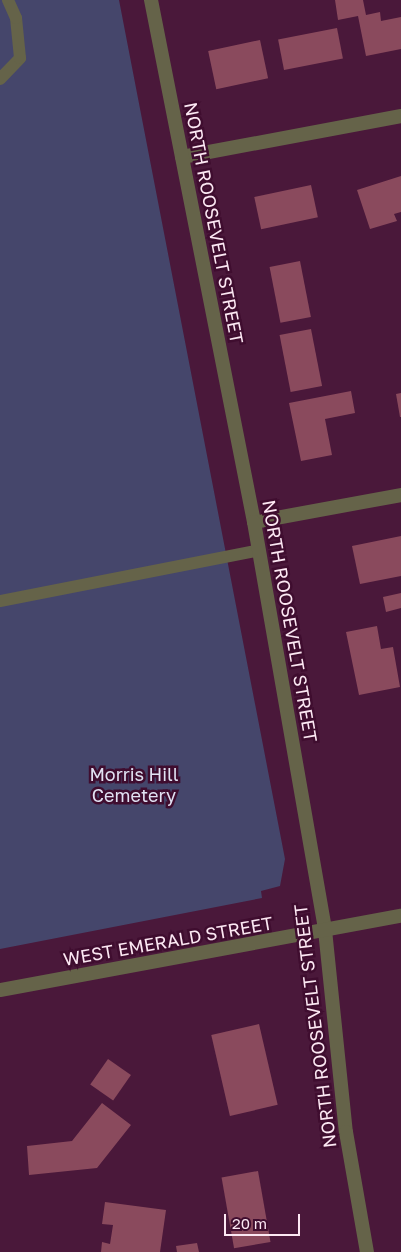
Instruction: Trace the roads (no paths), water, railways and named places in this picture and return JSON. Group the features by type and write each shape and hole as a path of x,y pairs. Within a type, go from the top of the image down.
{"street":[{"name":"NORTH ROOSEVELT STREET","path":"151,0 254,522 325,930 346,1132 368,1252"},
{"path":"182,157 401,116"},
{"path":"254,522 401,495"},
{"name":"WEST EMERALD STREET","path":"0,990 401,916"}],"lane":[{"path":"0,79 20,58 16,18 8,0"},
{"path":"0,602 259,550"}],"park label":[{"name":"Morris Hill Cemetery","path":"134,785"}]}
